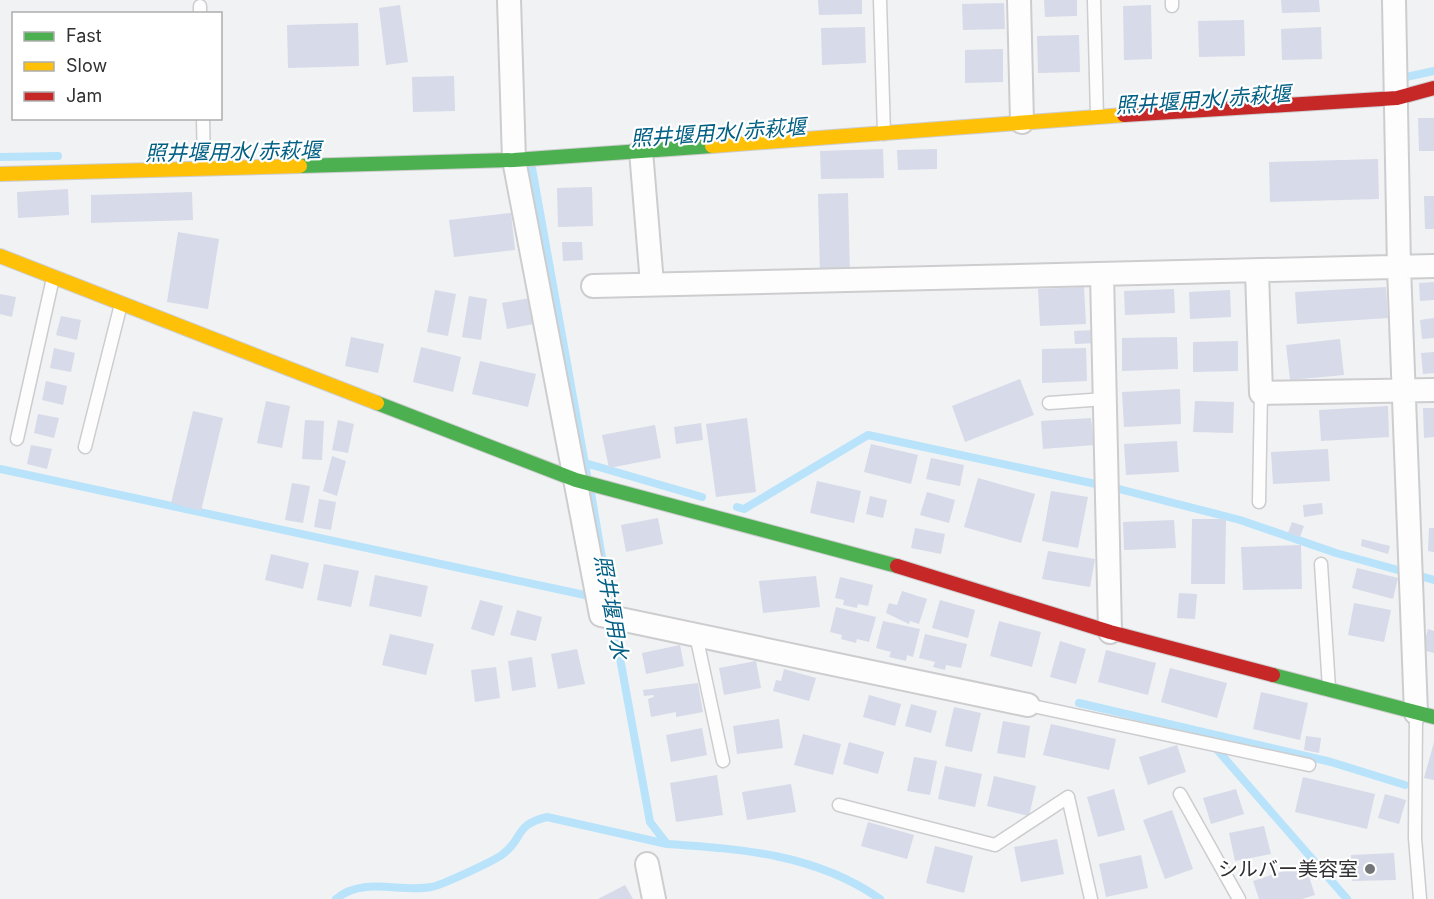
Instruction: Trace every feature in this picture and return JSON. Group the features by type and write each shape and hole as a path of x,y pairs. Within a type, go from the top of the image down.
{"street":[{"path":"509,0 514,159 602,615 1028,705"},
{"path":"1019,0 1022,122"},
{"path":"0,256 576,480 873,560 1110,632 1425,715 1403,391 1394,0"},
{"path":"0,174 514,159 884,134 1022,122 1397,98 1434,88"},
{"path":"640,151 652,284"},
{"path":"593,286 1434,266"},
{"path":"1257,271 1261,393 1434,390"},
{"path":"1102,274 1110,632"},
{"path":"647,864 654,899"}],"lane":[{"path":"880,0 884,134"},
{"path":"1094,0 1097,117"},
{"path":"203,120 204,168"},
{"path":"17,439 53,277"},
{"path":"85,447 121,303"},
{"path":"1259,502 1261,393"},
{"path":"1049,403 1105,399"},
{"path":"1321,564 1329,691"},
{"path":"696,635 723,761"},
{"path":"1028,705 1309,765"},
{"path":"1420,899 1415,837 1425,715"},
{"path":"1180,794 1239,899"},
{"path":"839,805 995,845 1068,797 1091,899"}],"building":[{"path":"818,0 862,0 862,14 819,15"},
{"path":"1044,0 1077,0 1077,16 1045,17"},
{"path":"1281,0 1319,0 1320,12 1282,13"},
{"path":"1004,3 1005,29 963,30 962,4"},
{"path":"400,5 408,62 386,65 379,8"},
{"path":"1151,5 1152,59 1124,60 1123,6"},
{"path":"1244,20 1245,56 1199,57 1198,21"},
{"path":"358,23 359,66 288,68 287,25"},
{"path":"865,27 866,63 822,65 821,28"},
{"path":"1321,27 1322,59 1282,60 1281,29"},
{"path":"1079,35 1080,72 1038,73 1037,36"},
{"path":"1003,49 1003,82 965,83 965,50"},
{"path":"454,76 455,111 413,112 412,77"},
{"path":"1418,118 1434,118 1434,151 1419,151"},
{"path":"883,149 884,178 821,179 820,151"},
{"path":"937,149 937,169 898,170 897,150"},
{"path":"1378,159 1379,199 1270,202 1269,162"},
{"path":"592,187 593,226 558,227 557,188"},
{"path":"68,189 69,215 18,218 17,192"},
{"path":"192,192 193,220 91,223 91,195"},
{"path":"848,193 850,273 820,274 818,194"},
{"path":"1424,196 1434,196 1434,229 1425,229"},
{"path":"511,213 515,250 454,257 449,220"},
{"path":"178,232 219,239 208,309 167,302"},
{"path":"562,242 582,242 583,260 563,261"},
{"path":"1434,282 1434,300 1420,301 1419,283"},
{"path":"1084,287 1086,324 1040,326 1038,289"},
{"path":"1386,287 1388,318 1297,324 1295,292"},
{"path":"1174,289 1175,313 1125,315 1124,291"},
{"path":"435,290 456,294 448,336 427,332"},
{"path":"1230,290 1231,317 1190,319 1189,292"},
{"path":"0,294 16,297 12,317 0,314"},
{"path":"469,296 487,299 481,340 462,337"},
{"path":"530,298 534,324 507,329 502,303"},
{"path":"61,316 81,320 77,340 56,335"},
{"path":"1434,318 1434,338 1422,339 1420,320"},
{"path":"1095,330 1096,343 1075,344 1074,331"},
{"path":"351,337 384,344 378,373 345,366"},
{"path":"1177,337 1178,369 1122,371 1122,338"},
{"path":"1340,339 1344,375 1290,380 1286,345"},
{"path":"1238,341 1238,371 1193,372 1193,342"},
{"path":"421,347 461,357 453,392 413,382"},
{"path":"54,348 75,353 71,372 50,368"},
{"path":"1086,348 1087,381 1042,383 1042,349"},
{"path":"1434,352 1434,373 1423,374 1421,353"},
{"path":"480,361 536,374 528,407 472,394"},
{"path":"1020,379 1034,415 965,442 952,406"},
{"path":"46,381 67,386 63,405 42,400"},
{"path":"1180,389 1181,424 1124,427 1122,392"},
{"path":"266,401 290,406 282,448 257,443"},
{"path":"1195,401 1234,402 1233,433 1193,432"},
{"path":"1388,406 1389,437 1321,441 1319,410"},
{"path":"1423,408 1434,408 1434,437 1424,438"},
{"path":"193,411 223,418 201,511 171,503"},
{"path":"38,414 59,418 54,438 34,433"},
{"path":"747,418 756,492 716,497 706,424"},
{"path":"1091,418 1094,445 1043,449 1041,421"},
{"path":"305,420 324,421 322,460 302,459"},
{"path":"338,420 354,424 348,453 332,450"},
{"path":"701,423 703,440 676,444 674,427"},
{"path":"655,425 661,458 609,468 602,435"},
{"path":"1177,441 1179,472 1126,475 1124,444"},
{"path":"871,444 918,455 911,484 864,472"},
{"path":"31,445 52,449 47,469 27,464"},
{"path":"1328,449 1330,481 1273,484 1271,452"},
{"path":"332,456 346,461 337,496 323,491"},
{"path":"931,458 964,465 960,486 926,479"},
{"path":"978,478 1035,494 1021,543 964,527"},
{"path":"817,481 861,491 854,523 810,513"},
{"path":"292,483 310,486 303,523 285,520"},
{"path":"1051,491 1088,497 1078,548 1042,541"},
{"path":"927,492 955,500 949,523 920,515"},
{"path":"870,496 887,500 883,518 866,514"},
{"path":"319,499 336,502 331,530 314,527"},
{"path":"1322,503 1323,514 1304,517 1303,505"},
{"path":"658,518 663,544 626,552 621,525"},
{"path":"1192,519 1226,519 1225,584 1191,584"},
{"path":"1174,520 1176,548 1124,550 1123,522"},
{"path":"1292,522 1304,526 1300,537 1288,533"},
{"path":"915,528 945,534 941,554 911,548"},
{"path":"1429,528 1434,528 1434,552 1428,551"},
{"path":"1362,539 1390,546 1388,554 1361,546"},
{"path":"1301,545 1302,589 1243,590 1241,547"},
{"path":"1048,551 1095,559 1090,587 1042,579"},
{"path":"271,554 309,563 303,589 265,580"},
{"path":"324,564 359,571 351,607 317,600"},
{"path":"1357,568 1398,578 1393,599 1352,588"},
{"path":"375,575 428,586 421,617 369,606"},
{"path":"816,576 820,607 763,613 759,581"},
{"path":"840,577 873,585 868,606 858,604 857,608 843,605 844,600 835,598"},
{"path":"902,591 927,599 919,624 910,621 909,624 886,613 889,603 897,605"},
{"path":"1179,593 1197,594 1195,619 1177,618"},
{"path":"480,600 503,606 494,636 471,629"},
{"path":"940,600 975,610 968,638 932,628"},
{"path":"1354,603 1391,610 1384,642 1348,635"},
{"path":"836,607 876,617 869,642 857,639 856,643 841,639 842,635 830,632"},
{"path":"517,610 542,617 536,641 510,635"},
{"path":"883,621 920,629 913,657 907,655 906,661 889,657 891,652 876,648"},
{"path":"999,621 1041,632 1032,667 990,656"},
{"path":"1428,629 1434,631 1434,653 1422,650"},
{"path":"390,634 434,644 426,675 382,665"},
{"path":"925,634 967,644 961,668 946,665 945,670 933,667 935,662 919,658"},
{"path":"1060,641 1086,649 1076,684 1050,677"},
{"path":"680,645 684,666 646,674 642,653"},
{"path":"577,649 585,684 558,689 551,654"},
{"path":"1106,650 1156,663 1148,695 1098,682"},
{"path":"532,657 536,687 512,691 508,661"},
{"path":"756,661 761,688 724,695 719,668"},
{"path":"496,667 500,698 475,702 471,670"},
{"path":"1170,668 1227,683 1217,718 1161,702"},
{"path":"784,669 816,678 809,701 773,691 776,680 781,681"},
{"path":"698,683 703,712 676,717 676,712 651,717 648,699 654,697 653,695 644,696 643,690"},
{"path":"1261,692 1308,703 1300,740 1253,729"},
{"path":"869,695 901,704 895,726 863,717"},
{"path":"911,704 937,711 931,733 905,726"},
{"path":"954,707 981,713 972,752 945,746"},
{"path":"779,719 783,748 737,754 733,726"},
{"path":"1003,721 1030,726 1025,758 997,753"},
{"path":"1051,724 1116,739 1109,770 1043,755"},
{"path":"702,728 707,755 671,762 666,735"},
{"path":"803,734 841,744 833,775 794,765"},
{"path":"1306,736 1321,738 1319,753 1304,750"},
{"path":"849,742 884,752 878,774 843,764"},
{"path":"1434,742 1434,780 1424,778"},
{"path":"1177,745 1186,772 1148,785 1139,757"},
{"path":"914,757 937,761 930,795 907,791"},
{"path":"945,766 982,774 975,807 938,799"},
{"path":"717,775 723,815 676,822 670,783"},
{"path":"994,776 1036,786 1029,816 987,806"},
{"path":"1303,777 1375,794 1367,829 1295,812"},
{"path":"791,784 796,812 747,820 742,792"},
{"path":"1114,789 1125,830 1098,837 1087,797"},
{"path":"1236,789 1244,814 1211,824 1203,798"},
{"path":"1385,794 1406,800 1399,824 1378,818"},
{"path":"1172,810 1193,869 1165,879 1143,820"},
{"path":"868,822 914,835 907,859 861,846"},
{"path":"1264,826 1271,854 1235,861 1229,833"},
{"path":"1057,839 1064,874 1021,882 1014,847"},
{"path":"935,846 973,856 964,893 926,883"},
{"path":"1394,853 1396,880 1352,881 1351,855"},
{"path":"1141,855 1148,888 1106,897 1099,864"},
{"path":"1305,864 1315,895 1302,899 1259,899 1253,881"},
{"path":"625,885 633,899 598,899"}],"waterway":[{"name":"照井堰用水/赤萩堰","path":"1397,79 1434,71"},
{"name":"照井堰用水/赤萩堰","path":"0,157 58,156"},
{"name":"照井堰用水","path":"532,168 587,475"},
{"path":"737,507 744,509 868,435 1119,489 1240,520 1336,553 1434,580"},
{"path":"585,463 702,497"},
{"path":"0,469 594,597"},
{"name":"照井堰用水","path":"591,493 609,599"},
{"name":"照井堰用水","path":"613,620 650,822 667,844 723,848 778,856 830,872 880,899"},
{"path":"1079,703 1331,762 1405,785"},
{"path":"1213,745 1347,899"},
{"path":"336,899 358,888 419,888 445,882 503,854 524,828 536,820 547,817 667,844"}],"traffic: fast":[{"path":"300,166 514,160 712,146"},
{"path":"377,403 576,480 897,566"},
{"path":"1273,675 1434,717"}],"traffic: slow":[{"path":"712,146 1124,115"},
{"path":"0,174 300,166"},
{"path":"0,256 377,403"}],"traffic: jam":[{"path":"1124,115 1397,98 1434,88"},
{"path":"897,566 1110,632 1273,675"}],"place":[{"name":"シルバー美容室","path":"1370,869"}]}
